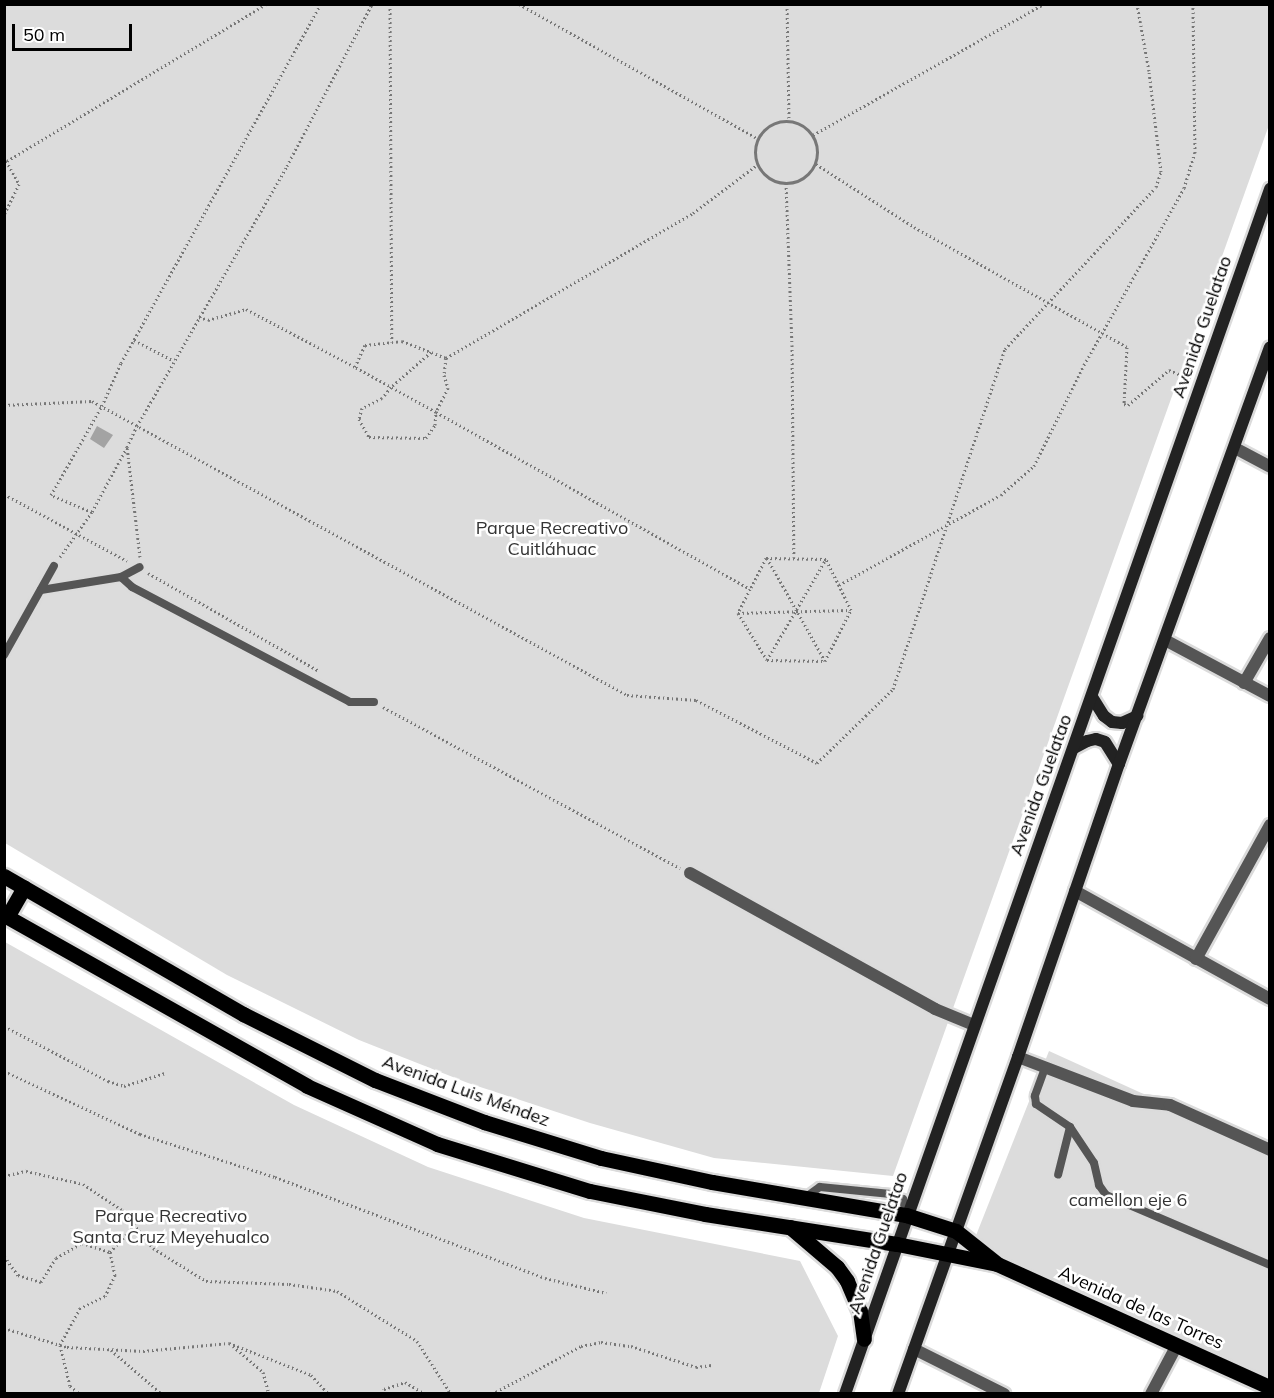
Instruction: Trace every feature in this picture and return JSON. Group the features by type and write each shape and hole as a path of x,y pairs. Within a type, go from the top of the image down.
{"main road":[{"name":"Avenida Guelatao","path":"845,1394 906,1215 1074,748 1269,189"},
{"path":"898,1394 1119,764 1235,448 1269,348"},
{"path":"1092,697 1104,716 1112,722 1122,723 1137,716"},
{"path":"1074,748 1096,739 1105,742 1119,764"},
{"name":"Avenida Luis Méndez","path":"4,876 243,1014 375,1080 484,1122 601,1158 712,1182 906,1215 956,1231"},
{"path":"24,888 6,916 307,1086 437,1144 590,1191 897,1244 947,1256"},
{"path":"790,1227 837,1267 848,1281 860,1311 864,1340"},
{"name":"Avenida de las Torres","path":"956,1231 997,1264 1269,1387"},
{"name":"Avenida de las Torres","path":"947,1256 997,1264"}],"street":[{"path":"1235,448 1269,467"},
{"path":"1244,683 1269,638"},
{"path":"1165,640 1269,696"},
{"path":"1196,959 1269,825"},
{"path":"690,873 935,1009 974,1026"},
{"path":"1075,891 1196,959 1269,996"},
{"path":"1018,1057 1133,1101 1170,1105 1269,1150"},
{"path":"1151,1394 1177,1345"},
{"path":"914,1349 1004,1394"}],"lane":[{"path":"4,655 54,566"},
{"path":"40,590 121,577 140,567"},
{"path":"121,577 132,587 350,702 374,702"},
{"path":"1045,1068 1035,1096 1036,1104 1070,1127 1094,1163 1099,1185 1106,1195 1269,1264"},
{"path":"1058,1176 1070,1127"}],"path":[{"path":"4,215 19,184 6,159 266,4"},
{"path":"92,512 51,495 102,406 134,340 321,4"},
{"path":"54,566 92,512 137,426 287,166 372,4"},
{"path":"390,4 392,342"},
{"path":"519,4 758,138"},
{"path":"787,4 789,120"},
{"path":"813,135 1044,4"},
{"path":"4,405 92,401 627,695 696,700 817,763 893,689 1005,349 1156,187 1161,172 1149,71 1137,4"},
{"path":"839,585 1001,495 1034,466 1103,331 1184,188 1195,153 1193,4"},
{"path":"789,120 799,123 813,135 818,154 816,164 804,178 786,183 769,178 757,165 755,147 758,138 771,124 789,120"},
{"path":"816,164 914,227 1048,303 1103,331 1127,347 1124,404 1128,405 1169,370 1201,384"},
{"path":"446,358 693,213 757,165"},
{"path":"786,183 792,345 794,557"},
{"path":"199,317 208,320 246,309 355,367 750,589"},
{"path":"134,340 174,361"},
{"path":"355,367 365,345 402,341 446,358"},
{"path":"431,352 391,387 382,398 363,408 358,418 369,437 426,438 435,425 436,412 448,388 444,375 446,358"},
{"path":"128,447 140,544 140,567"},
{"path":"4,494 140,567 324,673"},
{"path":"766,558 826,559"},
{"path":"738,613 766,558"},
{"path":"766,558 825,661"},
{"path":"826,559 851,610"},
{"path":"766,660 826,559"},
{"path":"738,613 851,610"},
{"path":"825,661 851,610"},
{"path":"738,613 766,660"},
{"path":"766,660 825,661"},
{"path":"374,702 690,873"},
{"path":"4,1026 108,1081 124,1086 165,1073"},
{"path":"4,1071 140,1134 275,1177 545,1278 606,1293"},
{"path":"4,1176 26,1171 82,1184 122,1210 153,1248 206,1281 289,1284 337,1291 417,1341 451,1394"},
{"path":"110,1252 134,1226"},
{"path":"4,1256 18,1275 41,1282 56,1258 82,1242 110,1252"},
{"path":"80,1394 70,1386 60,1345 80,1308 105,1296 115,1275 110,1252"},
{"path":"4,1328 60,1345 110,1349 143,1351 229,1343 311,1375 329,1394"},
{"path":"492,1394 581,1346 602,1342 630,1346 696,1367 712,1365"},
{"path":"229,1343 263,1372 269,1394"},
{"path":"110,1349 162,1394"},
{"path":"382,1394 384,1389 405,1382 424,1394"},
{"path":"4,1391 9,1394"}],"green space":[{"name":"Parque Recreativo Cuitláhuac","path":"5,5 1269,5 1269,125 893,1176 714,1158 590,1123 468,1083 359,1040 227,975 5,843"},
{"name":"Parque Recreativo Santa Cruz Meyehualco","path":"5,942 294,1105 428,1167 584,1218 800,1261 838,1336 819,1393 5,1393"},
{"name":"camellon eje 6","path":"1049,1051 1269,1151 1269,1377 973,1243"}],"shaded area":[{"path":"97,426 113,435 104,448 90,439"}]}
